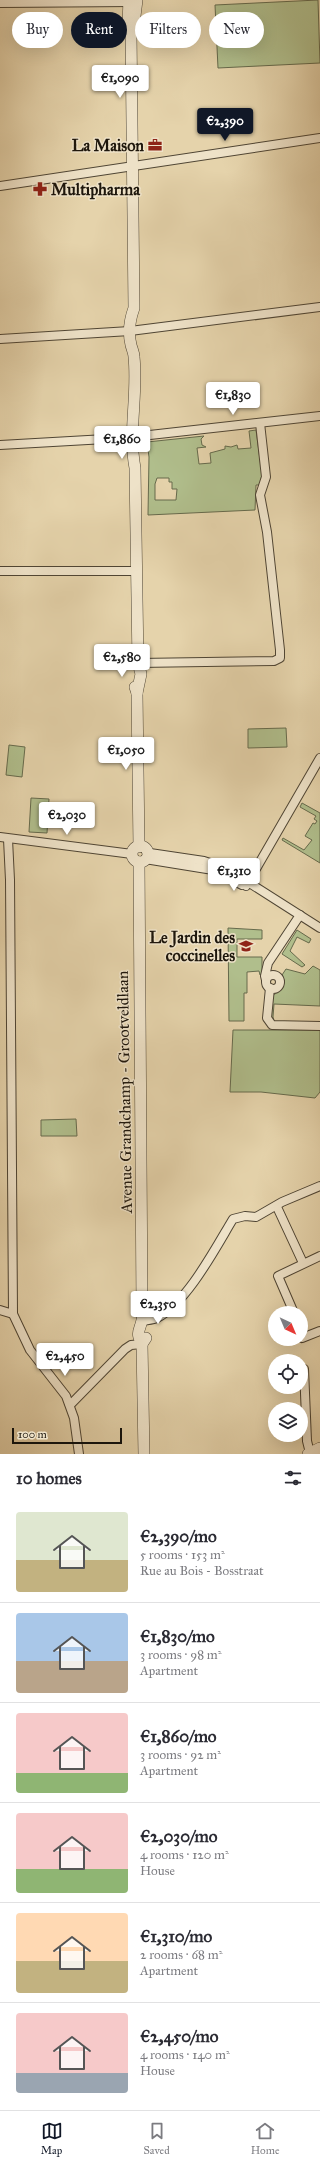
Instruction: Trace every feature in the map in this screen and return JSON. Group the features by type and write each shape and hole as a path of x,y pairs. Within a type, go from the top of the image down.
{"street":[{"path":"6,2 133,1"},
{"name":"Avenue Grandchamp - Grootveldlaan","path":"133,1 135,22 131,32 134,308 130,318 134,330 130,344 134,356 134,408 139,424 135,436 135,468 138,663 141,674 137,694 140,854 142,1321 146,1326 146,1338 142,1344 144,1454"},
{"path":"0,186 320,138"},
{"path":"0,338 134,330 320,307"},
{"path":"0,445 135,436 320,416"},
{"path":"138,663 274,661 280,658 267,532 260,495 266,477 260,423"},
{"path":"0,571 136,570"},
{"path":"247,885 320,758"},
{"path":"79,1454 70,1406 58,1384 24,1340 13,1314 10,880 4,838 140,854 150,853 216,864 298,917 320,928"},
{"path":"298,917 320,934"},
{"path":"298,917 266,968 268,984 268,1018 272,1024 320,1026"},
{"path":"268,984 278,986 280,981 273,968 272,959"},
{"path":"268,984 272,976 277,977"},
{"path":"142,1321 158,1318 182,1297 206,1265 233,1219 245,1216 256,1217 282,1202 320,1186"},
{"path":"277,1206 303,1263"},
{"path":"291,1306 278,1276 320,1256"},
{"path":"0,1310 13,1314"},
{"path":"308,1336 320,1331"},
{"path":"70,1406 126,1349 132,1345 142,1344"},
{"path":"305,1394 307,1441 315,1451"}],"green space":[{"path":"318,0 320,63 218,68 217,48 264,48 264,12 215,12 215,5"},
{"path":"256,430 262,474 260,485 256,485 255,510 148,515 149,457 147,442 204,436 201,439 202,445 206,447 197,448 199,464 211,463 210,453 225,449 225,446 231,447 237,445 238,449 251,448 249,431","holes":["157,478 169,478 169,482 172,482 172,489 177,489 176,500 155,500 155,484"]},
{"path":"286,728 287,747 248,748 248,729"},
{"path":"9,745 25,747 22,777 6,775"},
{"path":"31,798 49,799 47,833 29,832"},
{"path":"302,803 320,813 320,863 282,840 283,838 304,850 312,840 305,836 313,823 315,824 317,821 314,819 316,816 300,807"},
{"path":"228,928 262,930 262,939 237,939 237,957 262,957 262,975 260,975 259,971 247,972 247,993 244,993 244,1021 229,1021"},
{"path":"297,930 311,939 309,943 297,937 290,951 305,965 302,967 282,954"},
{"path":"313,966 320,970 320,1006 274,1004 274,1021 270,1014 272,997 283,986 284,979 282,975 286,969 305,974"},
{"path":"233,1030 320,1030 320,1092 315,1098 261,1092 230,1092"},
{"path":"76,1119 77,1136 41,1136 41,1120"}],"place":[{"name":"La Maison","path":"155,145"},
{"name":"Multipharma","path":"40,189"},
{"name":"Le Jardin des coccinelles","path":"246,946"}]}
